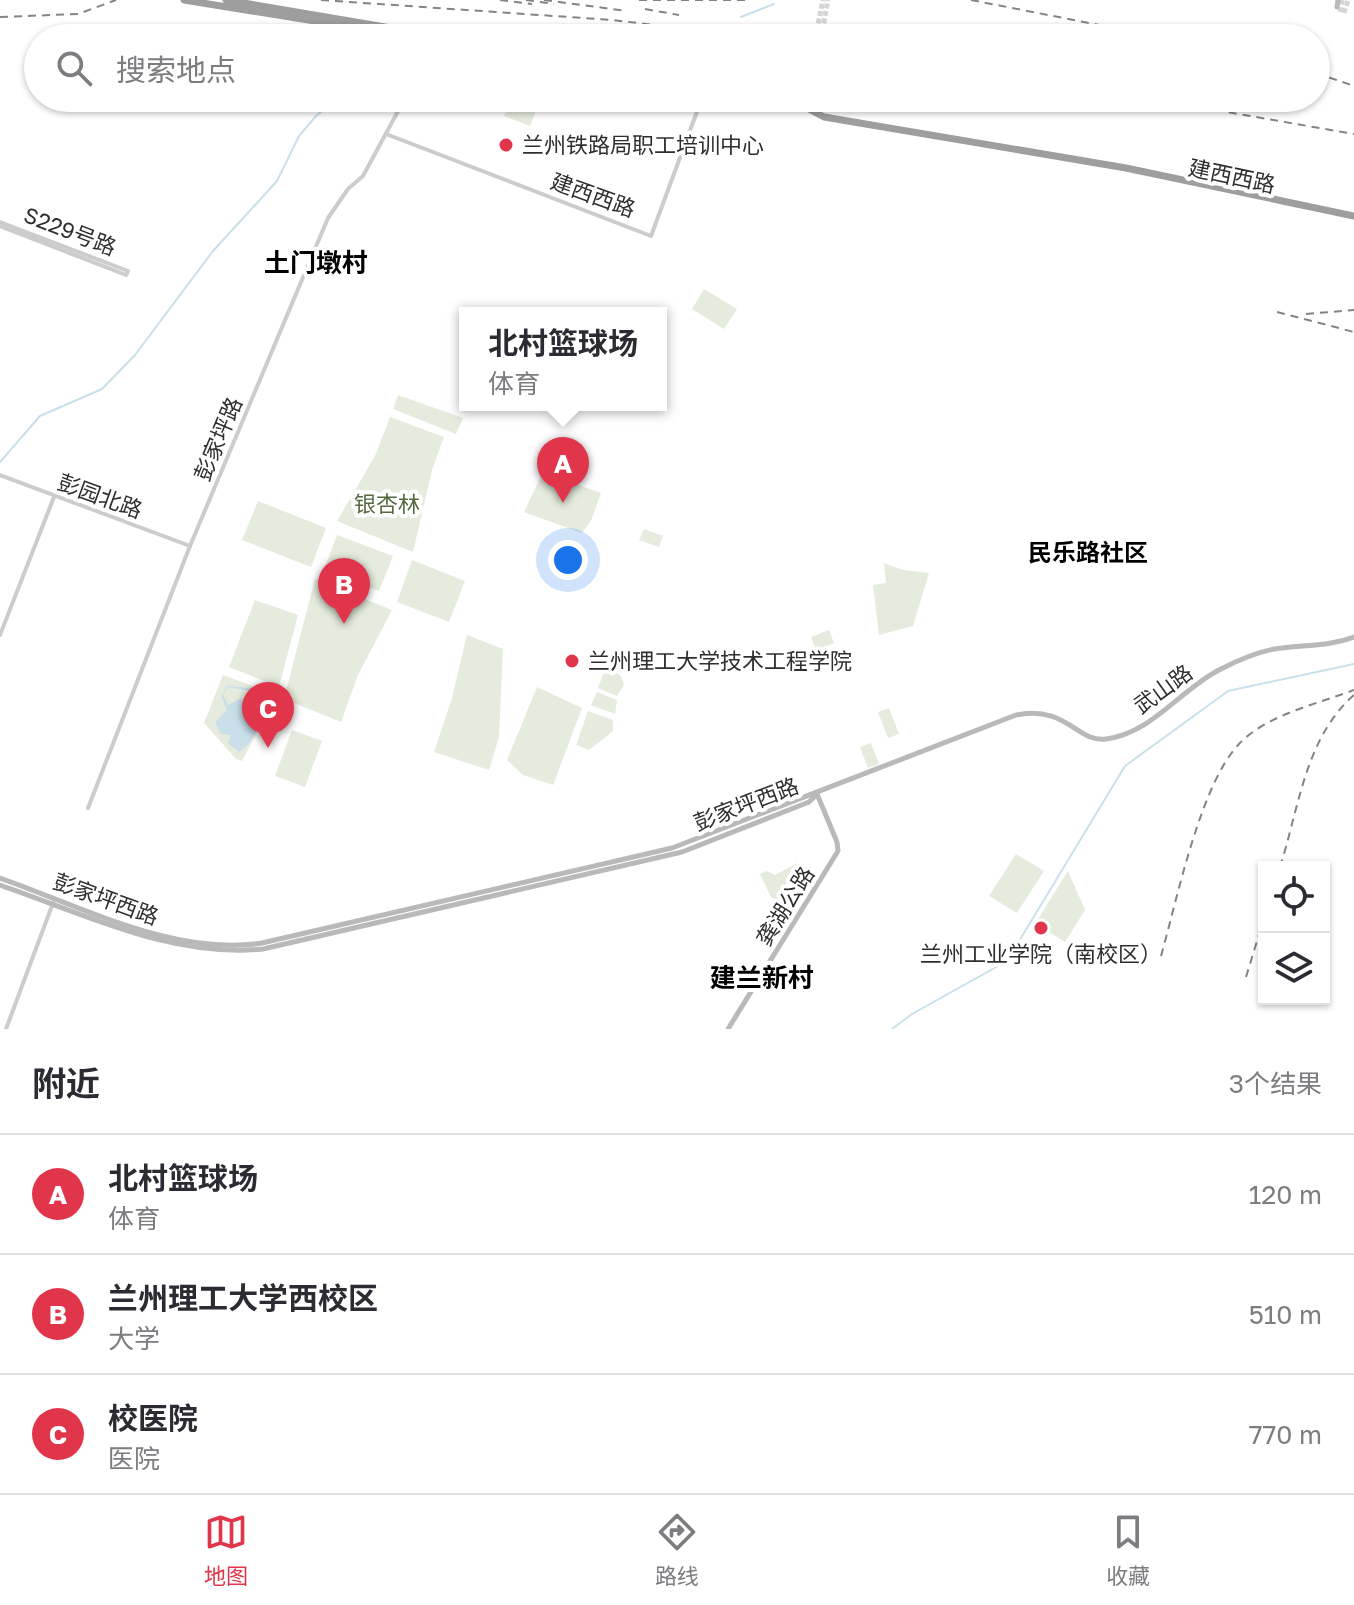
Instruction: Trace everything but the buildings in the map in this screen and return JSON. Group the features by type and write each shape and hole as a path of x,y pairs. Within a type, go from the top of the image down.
{"highway":[{"path":"184,0 332,24"},
{"path":"226,0 367,24"},
{"path":"811,112 819,115"},
{"name":"建西西路","path":"814,112 1103,164 1354,218"}],"main road":[{"name":"武山路","path":"817,794 1016,715 1049,713 1093,739 1115,737 1158,715 1203,679 1256,654 1327,645 1354,637"},
{"name":"彭家坪西路","path":"0,885 176,939 204,944 256,944 672,848 817,794"},
{"name":"龚湖公路","path":"728,1029 838,851 817,794"},
{"name":"彭家坪西路","path":"0,878 54,900"}],"street":[{"name":"彭家坪路","path":"88,808 190,546 328,218 348,189 363,176 398,112"},
{"name":"建西西路","path":"386,134 651,236 697,112"},
{"name":"S229号路","path":"0,224 127,273"},
{"name":"彭园北路","path":"0,475 190,546"},
{"path":"0,635 54,497"},
{"path":"6,1029 54,900"}],"green space":[{"path":"506,112 536,112 530,126 504,116"},
{"path":"704,289 737,309 724,329 692,309"},
{"path":"398,395 463,418 456,434 393,409"},
{"name":"银杏林","path":"390,417 444,437 432,470 413,552 337,521 375,456"},
{"path":"543,472 601,493 591,521 582,533 524,512"},
{"path":"258,501 326,528 311,567 242,540"},
{"path":"644,529 663,536 659,547 639,540"},
{"path":"337,535 393,556 379,591 324,570"},
{"path":"412,560 465,581 449,622 397,602"},
{"path":"884,563 903,570 929,573 913,626 879,635 873,585 886,583"},
{"path":"315,579 392,610 358,675 341,722 284,699"},
{"path":"255,600 298,615 279,687 229,667"},
{"path":"829,630 834,643 816,650 811,637"},
{"path":"467,635 503,649 499,737 489,770 434,752 452,698"},
{"path":"606,667 621,676 624,685 617,696 598,688"},
{"path":"223,675 277,695 242,761 236,759 204,723"},
{"path":"537,687 582,708 553,785 523,775 507,760"},
{"path":"597,692 617,700 615,714 591,705"},
{"path":"889,708 899,734 888,738 878,712"},
{"path":"588,711 613,720 613,731 589,750 576,745"},
{"path":"292,730 322,741 305,787 275,776"},
{"path":"871,743 879,764 868,768 860,747"},
{"path":"1016,854 1044,871 1017,913 989,896"},
{"path":"797,863 798,868 777,901 771,897 760,874 766,871 775,875"},
{"path":"1068,871 1085,910 1065,942 1035,924"}],"water":[{"path":"227,686 252,688 263,698 259,706 262,721 248,745 239,752 228,743 231,735 221,734 215,722 227,710 221,697","holes":["228,687 256,692 261,697 257,702 239,699 228,705 223,695"]}],"waterway":[{"path":"741,17 774,4"},
{"path":"0,462 40,416 102,389 135,355 213,251 277,181 299,136 321,112"},
{"path":"892,1029 912,1014 1007,961 1125,766 1228,691 1354,664"}],"tunnel":[{"path":"818,24 823,0"},
{"path":"824,24 828,0"},
{"path":"1340,12 1342,0"},
{"path":"1344,13 1348,0"}],"railway":[{"path":"0,17 78,14 116,0"},
{"path":"321,0 647,24"},
{"path":"500,0 532,4"},
{"path":"526,0 554,4"},
{"path":"544,0 627,11"},
{"path":"639,0 747,0"},
{"path":"971,0 1094,24"},
{"path":"645,9 679,15"},
{"path":"1330,78 1354,86"},
{"path":"1227,112 1354,134"},
{"path":"1306,314 1354,310"},
{"path":"1277,312 1354,332"},
{"path":"1161,956 1191,844 1225,763 1239,744 1263,725 1354,690"},
{"path":"1282,861 1314,753 1324,732 1354,695"},
{"path":"1246,977 1259,933"}],"place":[{"name":"兰州铁路局职工培训中心","path":"506,145"},
{"name":"北村篮球场","path":"563,503"},
{"name":"兰州理工大学西校区","path":"344,624"},
{"name":"兰州理工大学技术工程学院","path":"572,661"},
{"name":"校医院","path":"268,748"},
{"name":"兰州工业学院（南校区）","path":"1041,928"}],"district":[{"name":"土门墩村","path":"316,263"},
{"name":"民乐路社区","path":"1088,553"},
{"name":"建兰新村","path":"762,978"}]}
